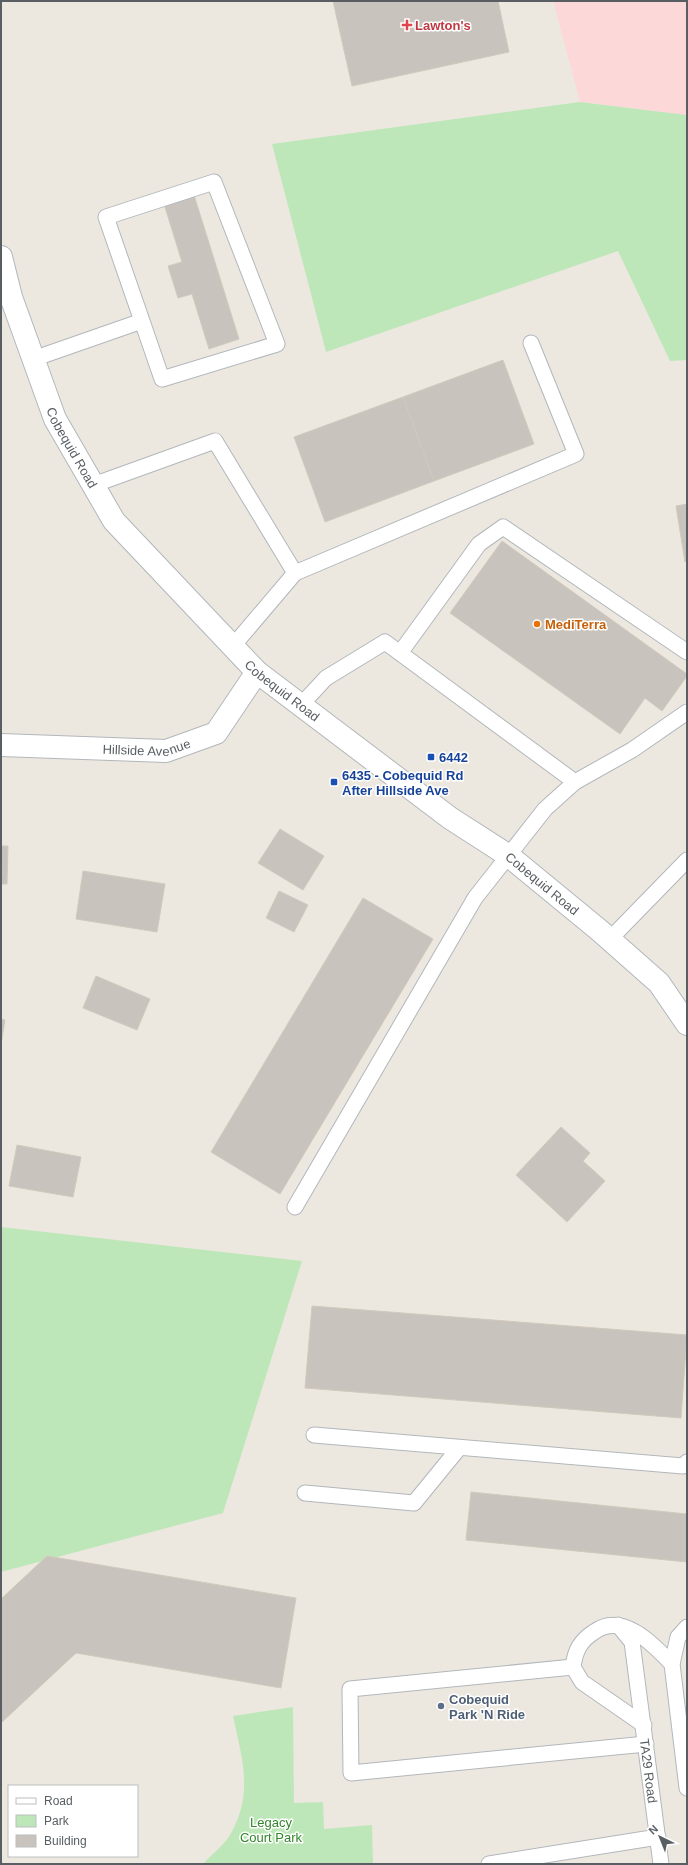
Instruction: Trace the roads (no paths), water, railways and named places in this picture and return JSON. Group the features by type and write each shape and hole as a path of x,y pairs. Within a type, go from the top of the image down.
{"main road":[{"name":"Cobequid Road","path":"1,257 11,297 55,419 114,521 257,672 450,818 509,856 610,939 659,983 687,1024"},
{"name":"Hillside Avenue","path":"1,745 166,751 216,733 257,672"}],"lane":[{"path":"214,182 277,344 162,379 142,321 106,217 214,182"},
{"path":"33,358 142,321"},
{"path":"232,646 295,573 576,454 531,343"},
{"path":"93,485 215,441 295,573"},
{"path":"400,653 479,544 503,528 687,652"},
{"path":"300,706 326,678 385,642 575,782"},
{"path":"295,1207 475,898 545,809 575,782 632,750 687,712"},
{"path":"610,939 687,860"},
{"path":"314,1435 683,1466 687,1462"},
{"path":"305,1493 414,1503 459,1448"},
{"path":"646,1744 351,1774 350,1690 573,1668 576,1651 586,1637 601,1627 618,1625 637,1632 655,1646 672,1664"},
{"name":"TA29 Road","path":"618,1625 632,1642 662,1864"},
{"path":"687,1627 678,1637 672,1664 687,1788"},
{"name":"TA29 Road","path":"573,1668 582,1682 644,1725"},
{"path":"489,1864 658,1837"}],"place":[{"name":"Lawton's","path":"407,25"},
{"name":"MediTerra","path":"537,624"},
{"name":"6442","path":"431,757"},
{"name":"6435 - Cobequid Rd After Hillside Ave","path":"334,782"},
{"name":"Cobequid Park 'N Ride","path":"441,1706"}],"park label":[{"name":"Legacy Court Park","path":"271,1830"}]}
